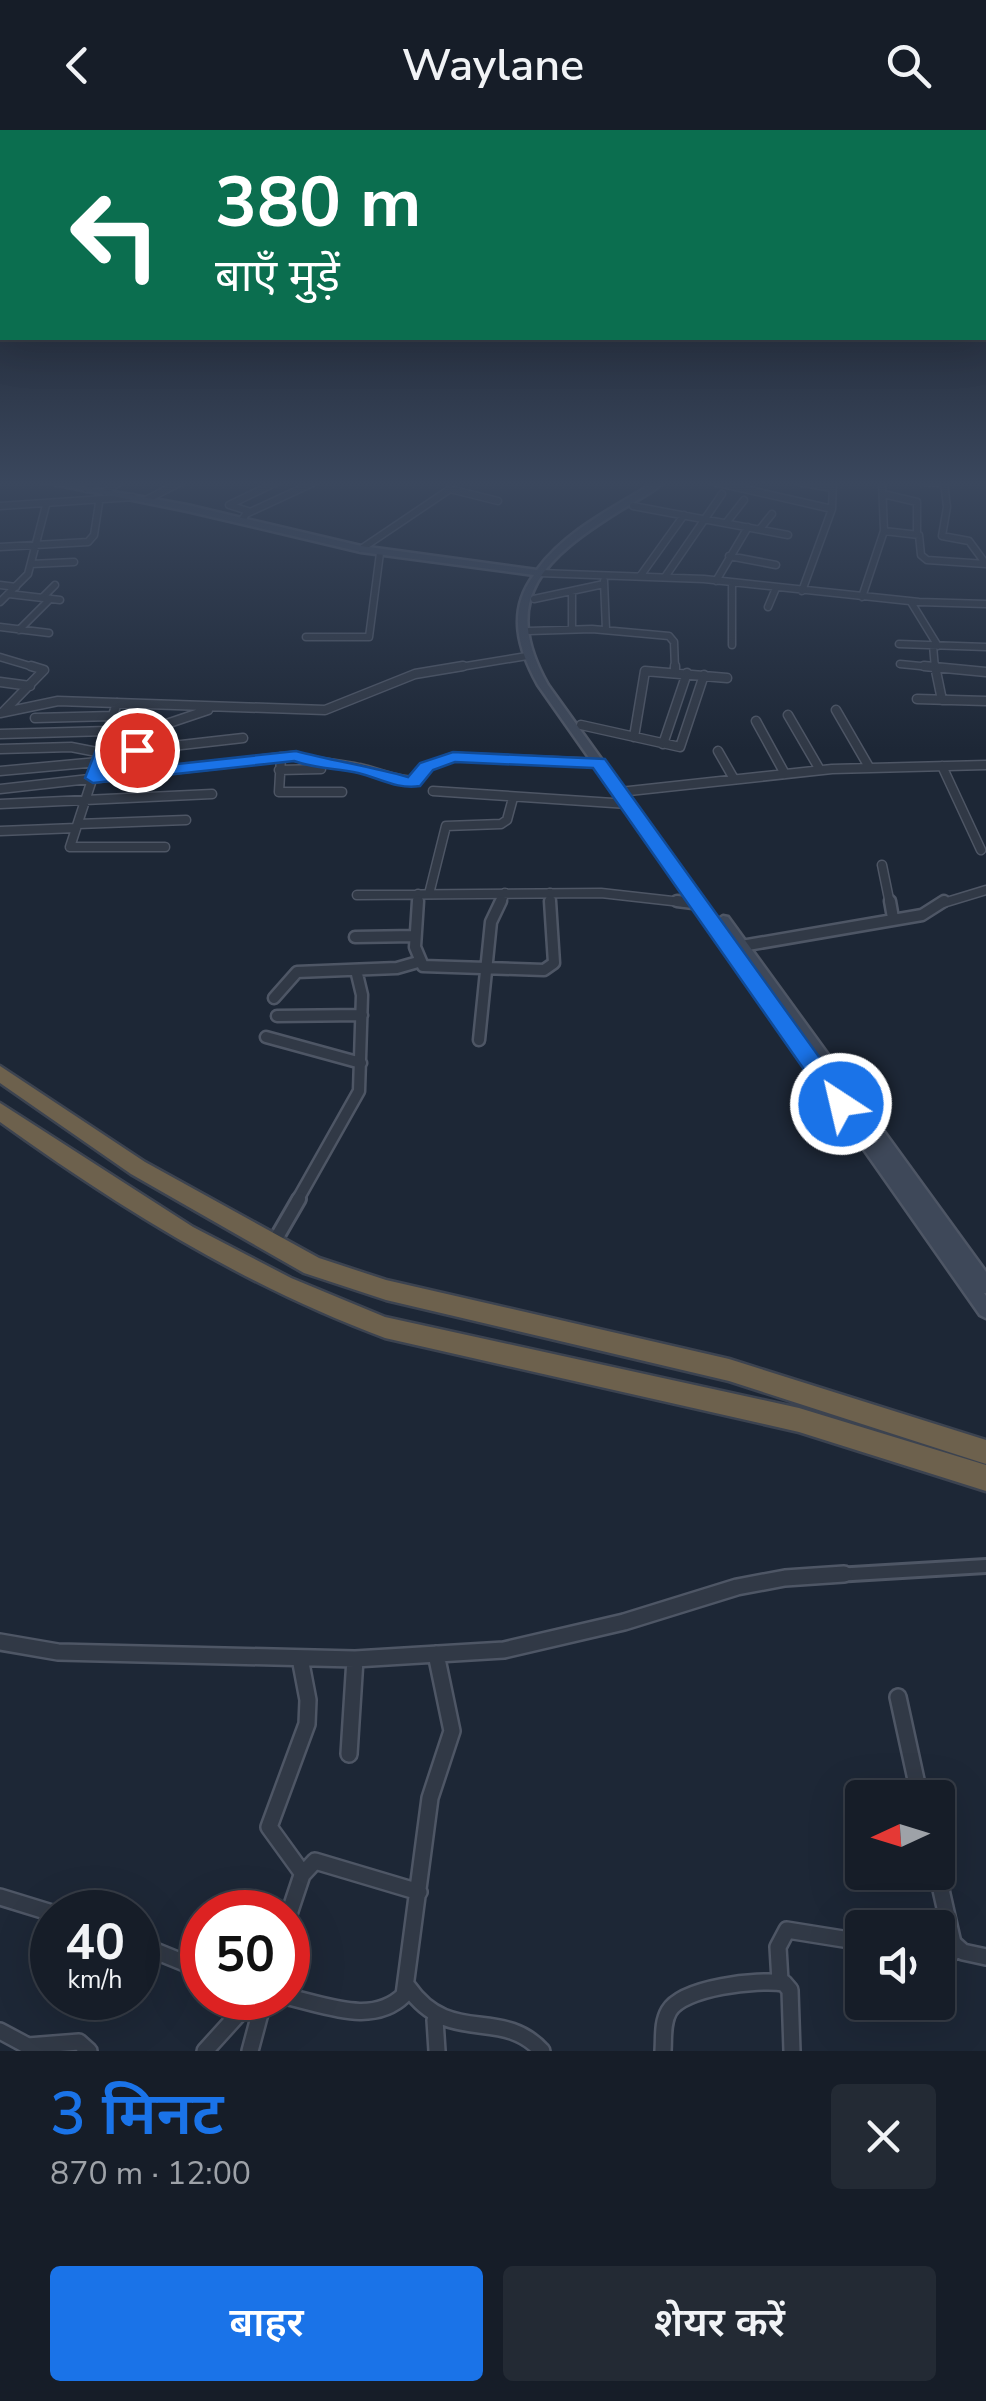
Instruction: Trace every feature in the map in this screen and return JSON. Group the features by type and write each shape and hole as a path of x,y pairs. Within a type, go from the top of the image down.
{"highway":[{"path":"0,1072 138,1168 312,1266 386,1290 729,1370 986,1452"},
{"path":"0,1111 202,1244 271,1282 333,1309 385,1327 799,1420 986,1478"}],"main road":[{"path":"532,572 543,573"},
{"path":"543,573 529,631 537,661 626,796 701,904 737,947 986,1310"},
{"path":"543,573 520,616 528,656 543,685 986,1286"}],"street":[{"path":"0,602 26,572"},
{"path":"306,638 370,637 378,572"},
{"path":"641,576 644,572"},
{"path":"665,577 669,572"},
{"path":"716,581 721,572"},
{"path":"802,591 809,572"},
{"path":"862,597 870,572"},
{"path":"543,573 665,577 911,602 986,604"},
{"path":"604,574 606,630"},
{"path":"732,583 732,645"},
{"path":"534,599 604,584"},
{"path":"0,585 16,587"},
{"path":"20,630 55,585"},
{"path":"768,606 776,588"},
{"path":"572,591 572,629"},
{"path":"9,594 60,600"},
{"path":"911,602 936,646 936,685 942,700"},
{"path":"973,604 985,615"},
{"path":"0,627 48,633"},
{"path":"529,631 606,630 672,638 675,672"},
{"path":"899,644 986,647"},
{"path":"2,711 52,702 325,710 415,674 528,656"},
{"path":"0,657 41,667 44,672 2,711"},
{"path":"900,664 986,672"},
{"path":"634,737 644,672 728,678"},
{"path":"663,744 686,673"},
{"path":"581,725 682,745 704,675"},
{"path":"0,682 30,686"},
{"path":"917,699 986,700"},
{"path":"117,703 72,849 165,847"},
{"path":"0,748 70,747 102,753 211,708"},
{"path":"836,710 868,767"},
{"path":"35,718 113,716"},
{"path":"788,716 820,770"},
{"path":"756,721 785,774"},
{"path":"0,734 108,731"},
{"path":"0,771 102,753 243,738"},
{"path":"718,751 734,779"},
{"path":"0,789 299,756 318,764 357,767 411,782 426,767 453,757 598,763"},
{"path":"281,758 281,792 342,792"},
{"path":"434,791 513,798 626,796 820,770 986,765"},
{"path":"942,766 982,850"},
{"path":"280,770 357,767"},
{"path":"0,804 212,794"},
{"path":"418,962 415,936 423,894 446,826 503,823 513,798"},
{"path":"0,831 186,820"},
{"path":"882,865 892,918"},
{"path":"737,947 922,915 948,898 986,890"},
{"path":"479,1040 492,922 505,893"},
{"path":"274,998 297,972 396,968 418,962 429,968 544,970 554,966 550,893"},
{"path":"356,896 614,894 701,904"},
{"path":"355,936 415,936"},
{"path":"272,1245 352,1110 359,1091 362,994 356,970"},
{"path":"277,1016 362,1015"},
{"path":"266,1037 361,1063"},
{"path":"0,1642 58,1652 355,1660 504,1650 568,1637 737,1586 785,1578 986,1566"},
{"path":"310,2002 369,2014 395,2004 408,1987 430,1798 452,1731 436,1654"},
{"path":"300,1658 308,1700 307,1724 270,1831 303,1874"},
{"path":"349,1754 355,1660"},
{"path":"898,1697 916,1780"},
{"path":"298,1890 310,1862 319,1860 419,1892"},
{"path":"941,1890 951,1940 959,1950"},
{"path":"0,1897 30,1906"},
{"path":"792,2051 791,1996 780,1981 778,1945 787,1930 845,1939"},
{"path":"955,1951 986,1957"},
{"path":"663,2051 667,2016 679,2001 761,1981 780,1981"},
{"path":"408,1987 418,2007 435,2020 528,2036 542,2051"},
{"path":"206,2051 233,2020"},
{"path":"250,2051 258,2020"},
{"path":"435,2020 437,2051"},
{"path":"0,2031 28,2046 79,2042 87,2045 89,2051"}],"route":[{"path":"137,750 102,754 93,778 296,756 318,764 357,767 399,782 414,782 426,767 453,757 598,763 841,1104"}]}
